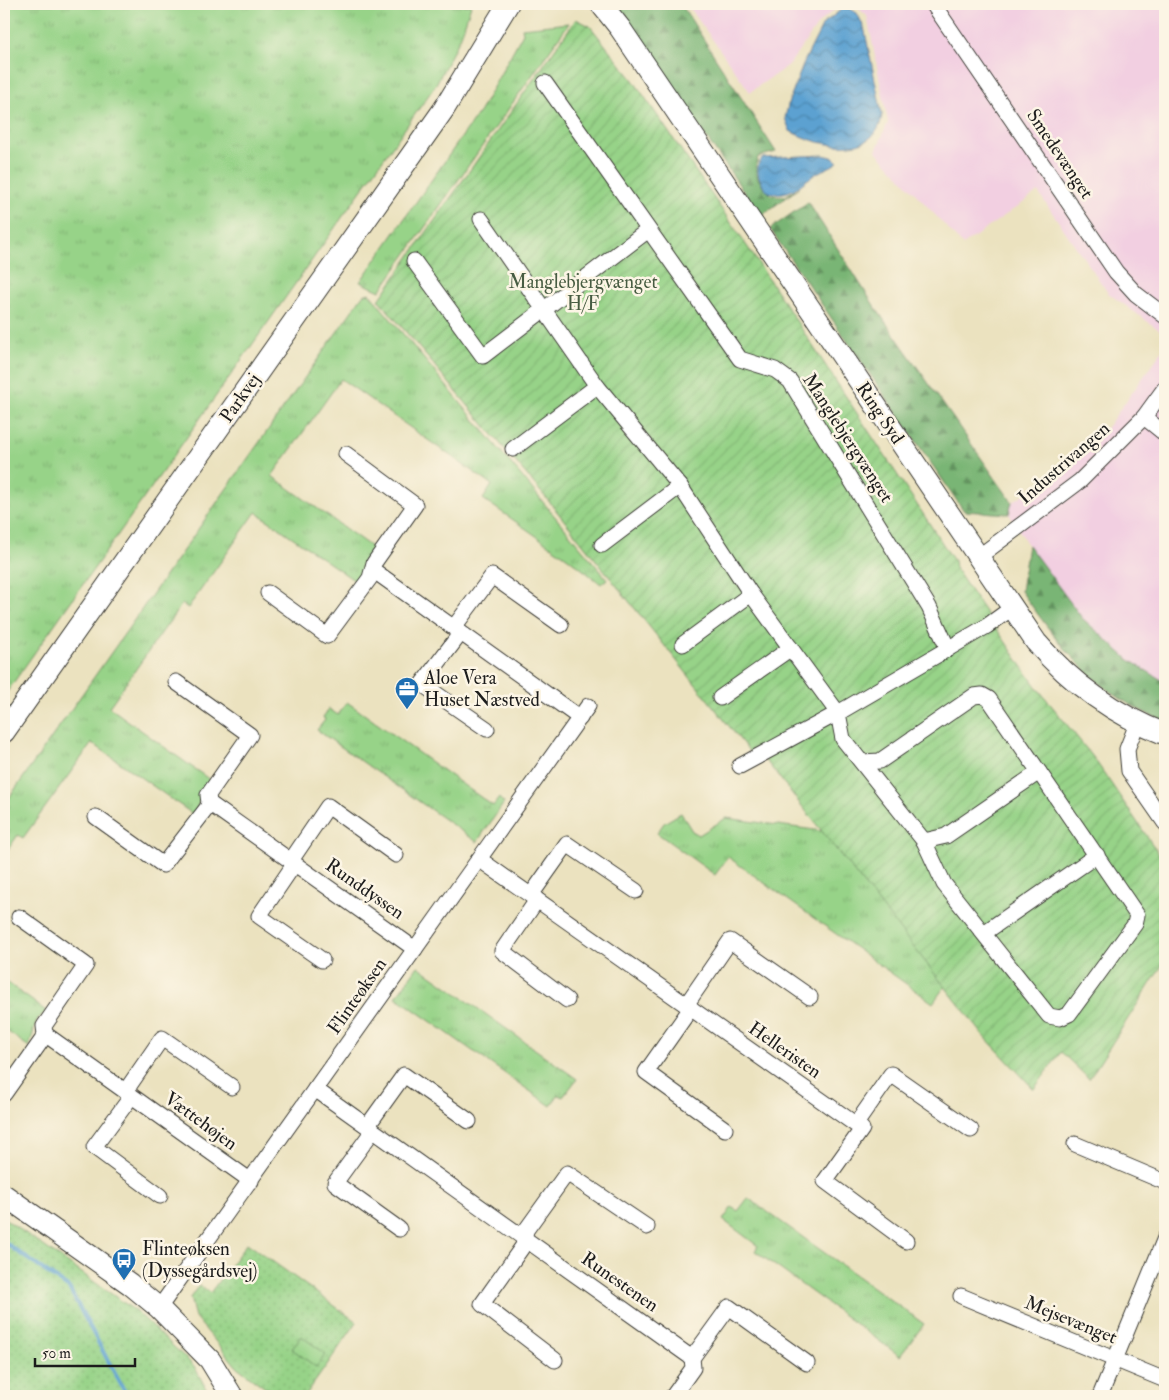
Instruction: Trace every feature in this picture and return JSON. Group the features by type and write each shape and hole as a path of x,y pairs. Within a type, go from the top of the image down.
{"street":[{"name":"Parkvej","path":"471,62 490,4"},
{"name":"Parkvej","path":"4,732 444,109 508,4"},
{"name":"Ring Syd","path":"589,4 634,51"},
{"name":"Ring Syd","path":"601,4 620,28 1036,642 1055,664 1080,686 1105,703 1165,734"},
{"name":"Smedevænget","path":"933,4 1116,272 1136,294 1165,316"},
{"name":"Manglebjergvænget","path":"545,84 647,231 740,360 775,370 790,381 929,607 948,649"},
{"path":"481,218 546,309 597,386 680,486 751,594 838,713 843,739 924,841 944,884 1049,1016 1060,1018 1069,1014 1135,924 1137,915 989,699 982,695 974,696 880,761 862,762"},
{"path":"414,261 483,356 647,231"},
{"path":"513,449 597,386"},
{"name":"Industrivangen","path":"978,558 1080,481 1144,417 1165,388"},
{"path":"1144,417 1165,434"},
{"path":"268,593 327,636 370,578 374,563 415,505 346,454"},
{"path":"602,545 680,486"},
{"path":"373,570 457,630"},
{"path":"487,730 422,684 457,638 457,624 492,576 561,625"},
{"path":"682,644 751,594"},
{"path":"740,766 838,713 948,649 1012,608"},
{"name":"Flinteøksen","path":"159,1308 584,712 457,630"},
{"path":"720,698 791,648"},
{"path":"96,816 163,865 209,803 208,796 250,735 176,682"},
{"path":"1138,721 1127,749 1129,771 1165,823"},
{"path":"924,841 946,836 1039,772"},
{"name":"Runddyssen","path":"209,803 415,949"},
{"path":"322,960 259,916 291,869 292,862 328,806 396,855"},
{"path":"567,1000 502,951 567,844 636,891"},
{"path":"984,933 1097,855"},
{"name":"Helleristen","path":"479,860 856,1124"},
{"path":"4,1094 45,1034 44,1026 86,965 19,917"},
{"path":"725,1129 646,1072 730,941 810,998"},
{"name":"Vættehøjen","path":"45,1034 251,1181"},
{"path":"160,1196 94,1147 128,1102 127,1093 130,1086 162,1038 232,1087"},
{"path":"906,1241 825,1181 862,1128 856,1124 891,1074 971,1130"},
{"path":"399,1229 335,1184 369,1136 371,1121 404,1076 469,1121"},
{"name":"Runestenen","path":"315,1089 692,1358"},
{"path":"1075,1144 1165,1182"},
{"path":"556,1360 482,1304 523,1246 526,1230 567,1173 647,1227"},
{"path":"4,1195 130,1284 159,1308 210,1360 232,1396"},
{"path":"1100,1396 1165,1238"},
{"name":"Mejsevænget","path":"961,1296 1165,1380"},
{"path":"672,1396 693,1368 692,1358 729,1307 807,1362"}],"shaded area":[{"path":"687,4 841,4 819,23 789,65 750,92"},
{"path":"854,4 1165,4 1165,334 1108,293 1038,192 963,245 876,151 888,122 867,16"},
{"path":"1165,347 1165,682 1129,660 1082,618 1028,545 1009,514 1012,502 1090,451"}],"green space":[{"path":"4,4 471,5 461,36 435,86 4,696"},
{"path":"613,4 681,4 776,152 758,157 757,174 760,182 771,195 785,196 799,188 761,216"},
{"name":"Manglebjergvænget H/F","path":"576,19 590,26 633,80 751,252 954,561 955,568 1035,685 1093,757 1165,863 1165,961 1089,1079 1061,1052 1034,1089 984,1036 767,762 749,751 547,499 379,300"},
{"path":"569,23 380,291 360,282 480,111 523,33 522,28"},
{"path":"808,202 875,307 1012,502 1009,514 964,511 770,229"},
{"path":"369,293 607,579 601,584 568,558 483,499 492,485 341,379 272,476 374,549 361,567 362,576 358,583 256,512 188,608 182,604 109,707 210,780 206,785 194,815 92,743 23,838 18,835 4,855 4,805 363,295"},
{"path":"1028,545 1082,618 1129,660 1165,682 1165,721 1141,711 1100,684 1082,668 1051,631 1021,591"},
{"path":"347,702 493,806 499,798 504,803 477,842 317,730 325,720 323,717 329,709 338,715"},
{"path":"681,813 692,831 699,835 726,818 822,831 945,986 933,1003 728,857 715,875 657,833 664,823"},
{"path":"418,966 577,1079 563,1097 558,1095 551,1106 396,997"},
{"path":"4,980 46,1011 37,1020 29,1047 4,1029"},
{"path":"748,1198 924,1324 900,1356 755,1251 758,1246 723,1220 732,1207 738,1211"},
{"path":"4,1218 137,1312 194,1366 210,1396 4,1396"},
{"path":"247,1243 357,1322 305,1396 276,1396 237,1367 195,1317 190,1298 199,1285 210,1293"},
{"path":"301,1336 326,1354 316,1367 292,1349"}],"water":[{"path":"848,8 857,13 864,27 882,114 878,129 870,138 858,144 830,144 815,141 790,131 785,118 789,101 805,60 823,24 842,9"},
{"path":"823,155 832,157 838,162 817,173 792,190 782,193 768,192 762,184 758,167 762,158"}],"waterway":[{"path":"4,1242 69,1288 127,1396"}],"place":[{"name":"Aloe Vera Huset Næstved","path":"407,710"},
{"name":"Flinteøksen (Dyssegårdsvej)","path":"124,1281"}]}
